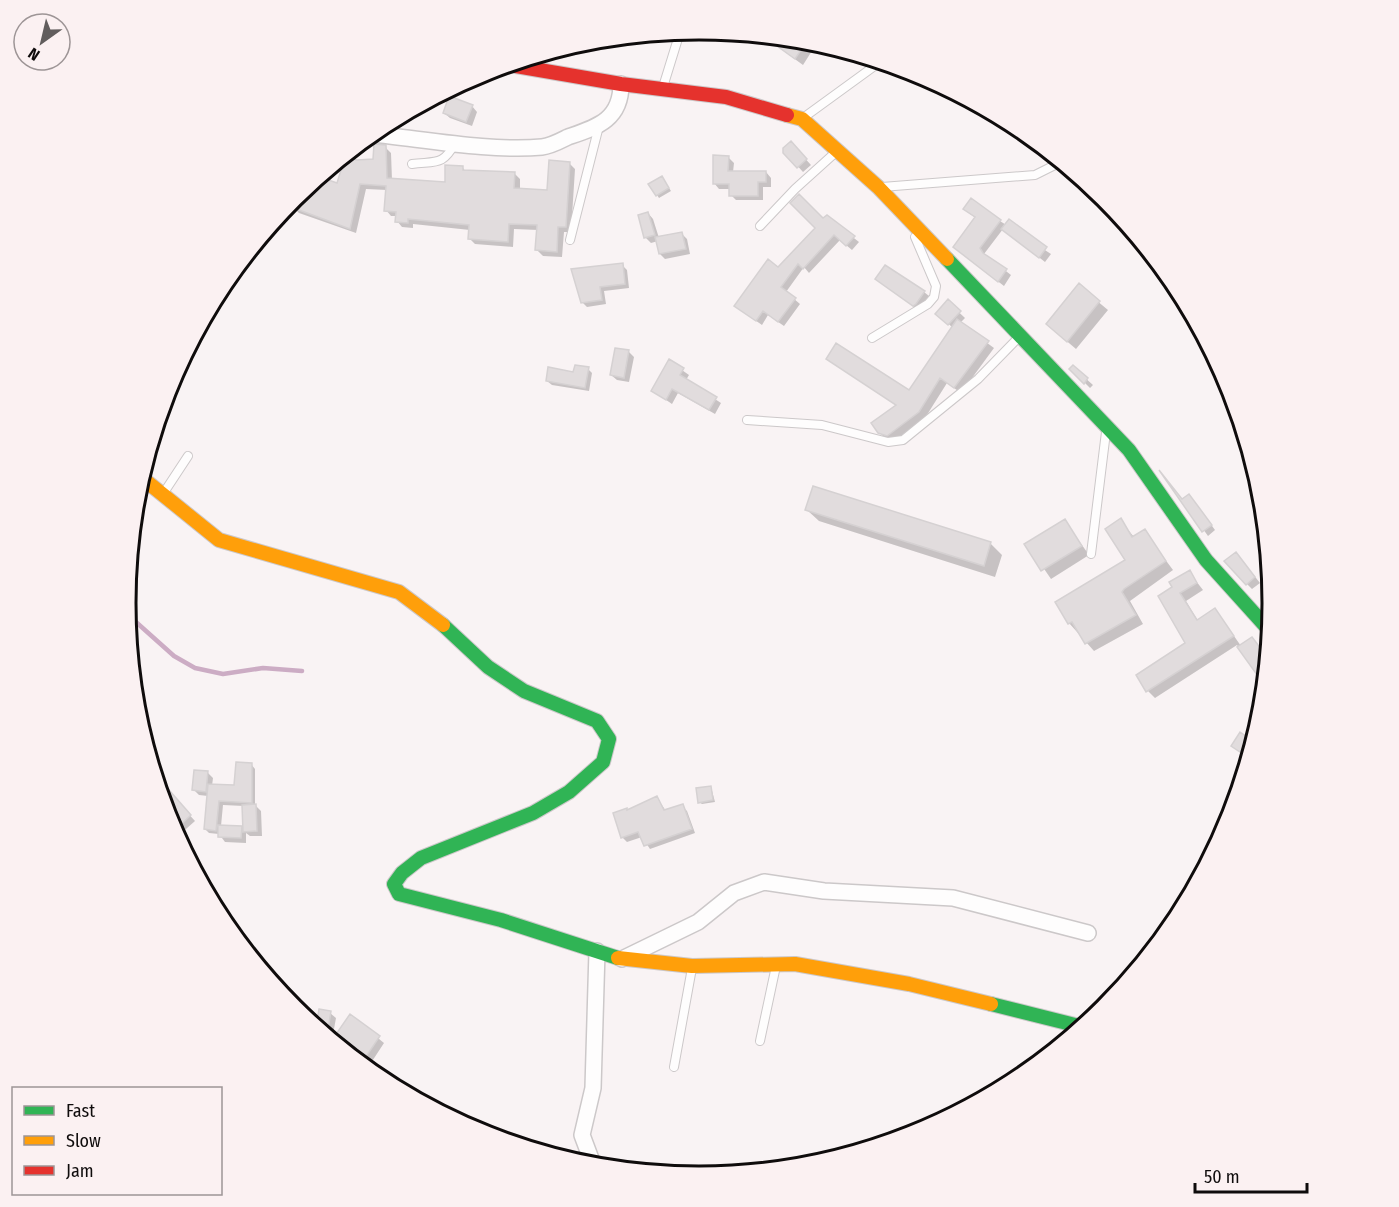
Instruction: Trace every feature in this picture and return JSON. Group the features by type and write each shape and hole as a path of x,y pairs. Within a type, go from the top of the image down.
{"street":[{"path":"528,67 621,84 726,97 802,119 878,187 1129,450 1206,560 1262,622"},
{"path":"386,135 500,146 544,147 599,126 614,113 621,100 621,84"},
{"path":"149,485 219,540 399,592 450,630 488,667 524,691 597,721 609,739 603,762 588,776 533,813 421,858 402,873 394,884 399,894 501,920 622,959 692,966 795,964 909,984 1074,1025"},
{"path":"622,959 698,922 734,893 764,882 824,891 953,898 1088,933"},
{"path":"590,1156 582,1135 593,1088 597,951"}],"lane":[{"path":"663,89 677,41"},
{"path":"802,119 872,68"},
{"path":"570,240 599,126"},
{"path":"412,164 448,157 455,142"},
{"path":"760,226 795,189 838,151"},
{"path":"878,187 1035,175 1053,166"},
{"path":"872,338 928,304 934,297 936,286 909,221"},
{"path":"747,420 822,425 888,442 903,440 978,379 1020,336"},
{"path":"1091,554 1107,427"},
{"path":"162,496 188,456"},
{"path":"760,1041 776,964"},
{"path":"674,1067 692,966"}],"building":[{"path":"776,46 801,50 795,59"},
{"path":"453,98 473,105 466,122 443,113 447,100"},
{"path":"791,141 807,159 797,168 783,153 783,148"},
{"path":"374,145 386,145 387,178 445,182 445,165 463,166 463,170 515,172 514,188 547,190 549,160 570,162 566,227 558,227 557,252 535,250 537,225 509,224 508,242 468,239 469,225 408,219 408,223 395,222 396,212 384,211 386,186 360,184 350,229 297,209 328,180 337,183 341,170 354,159 373,159"},
{"path":"713,155 729,156 728,171 766,171 766,182 758,182 758,196 729,196 729,184 713,184"},
{"path":"662,176 669,188 656,196 648,184"},
{"path":"799,194 823,218 827,215 855,236 846,246 834,235 803,269 798,264 781,287 796,298 778,322 763,311 756,321 734,306 768,259 778,267 815,228 790,203"},
{"path":"971,198 1001,220 980,248 983,253 1007,269 998,282 953,247 975,217 963,209"},
{"path":"648,212 655,235 644,238 638,215"},
{"path":"1009,219 1047,247 1039,258 1001,229"},
{"path":"682,232 686,249 659,254 655,237"},
{"path":"623,263 625,284 600,287 602,300 581,303 571,269"},
{"path":"885,265 925,291 916,304 913,306 875,279"},
{"path":"1079,283 1100,301 1067,342 1046,324"},
{"path":"948,299 961,311 948,325 935,314"},
{"path":"957,319 989,341 954,388 940,378 919,412 887,436 878,433 871,423 896,405 826,359 836,343 909,390"},
{"path":"615,348 629,350 624,378 610,375"},
{"path":"669,359 684,368 680,375 717,397 709,410 672,389 666,400 651,391"},
{"path":"575,365 589,367 585,388 546,381 548,367 573,372"},
{"path":"1073,365 1088,378 1084,384 1069,369"},
{"path":"1159,470 1182,499 1189,494 1212,525 1202,532"},
{"path":"813,486 991,542 984,566 805,510"},
{"path":"1121,518 1132,537 1145,529 1166,561 1122,592 1136,615 1085,644 1072,622 1068,624 1055,602 1125,560 1105,529"},
{"path":"1065,519 1082,546 1041,571 1024,544"},
{"path":"1236,552 1255,577 1246,585 1224,561"},
{"path":"1190,570 1197,583 1180,593 1197,620 1215,608 1234,636 1146,692 1136,675 1185,643 1158,596 1172,587 1169,582"},
{"path":"1252,637 1260,648 1258,676 1237,647"},
{"path":"1240,732 1246,736 1240,752 1231,746"},
{"path":"236,762 252,763 252,803 219,801 216,831 204,829 208,784 234,785"},
{"path":"194,770 208,771 206,792 192,790"},
{"path":"711,786 713,800 698,803 696,788"},
{"path":"168,788 191,815 181,824"},
{"path":"657,796 664,810 683,804 692,829 644,846 638,832 621,838 613,813 627,808 627,810"},
{"path":"256,804 257,831 243,832 242,805"},
{"path":"218,825 242,826 241,838 218,837"},
{"path":"319,1009 331,1011 328,1027 318,1017"},
{"path":"350,1014 380,1036 366,1057 336,1034"}],"waterway":[{"path":"137,623 174,656 195,668 223,674 263,668 302,671"}],"traffic: fast":[{"path":"947,259 1129,450 1206,560 1262,622"},
{"path":"443,625 488,667 524,691 597,721 609,739 603,762 569,792 533,813 421,858 402,873 394,884 399,894 501,920 618,958"},
{"path":"991,1004 1074,1025"}],"traffic: slow":[{"path":"787,115 802,119 878,187 947,259"},
{"path":"150,484 219,540 399,592 443,625"},
{"path":"618,958 692,966 795,964 909,984 991,1004"}],"traffic: jam":[{"path":"527,68 621,84 726,97 787,115"}]}
